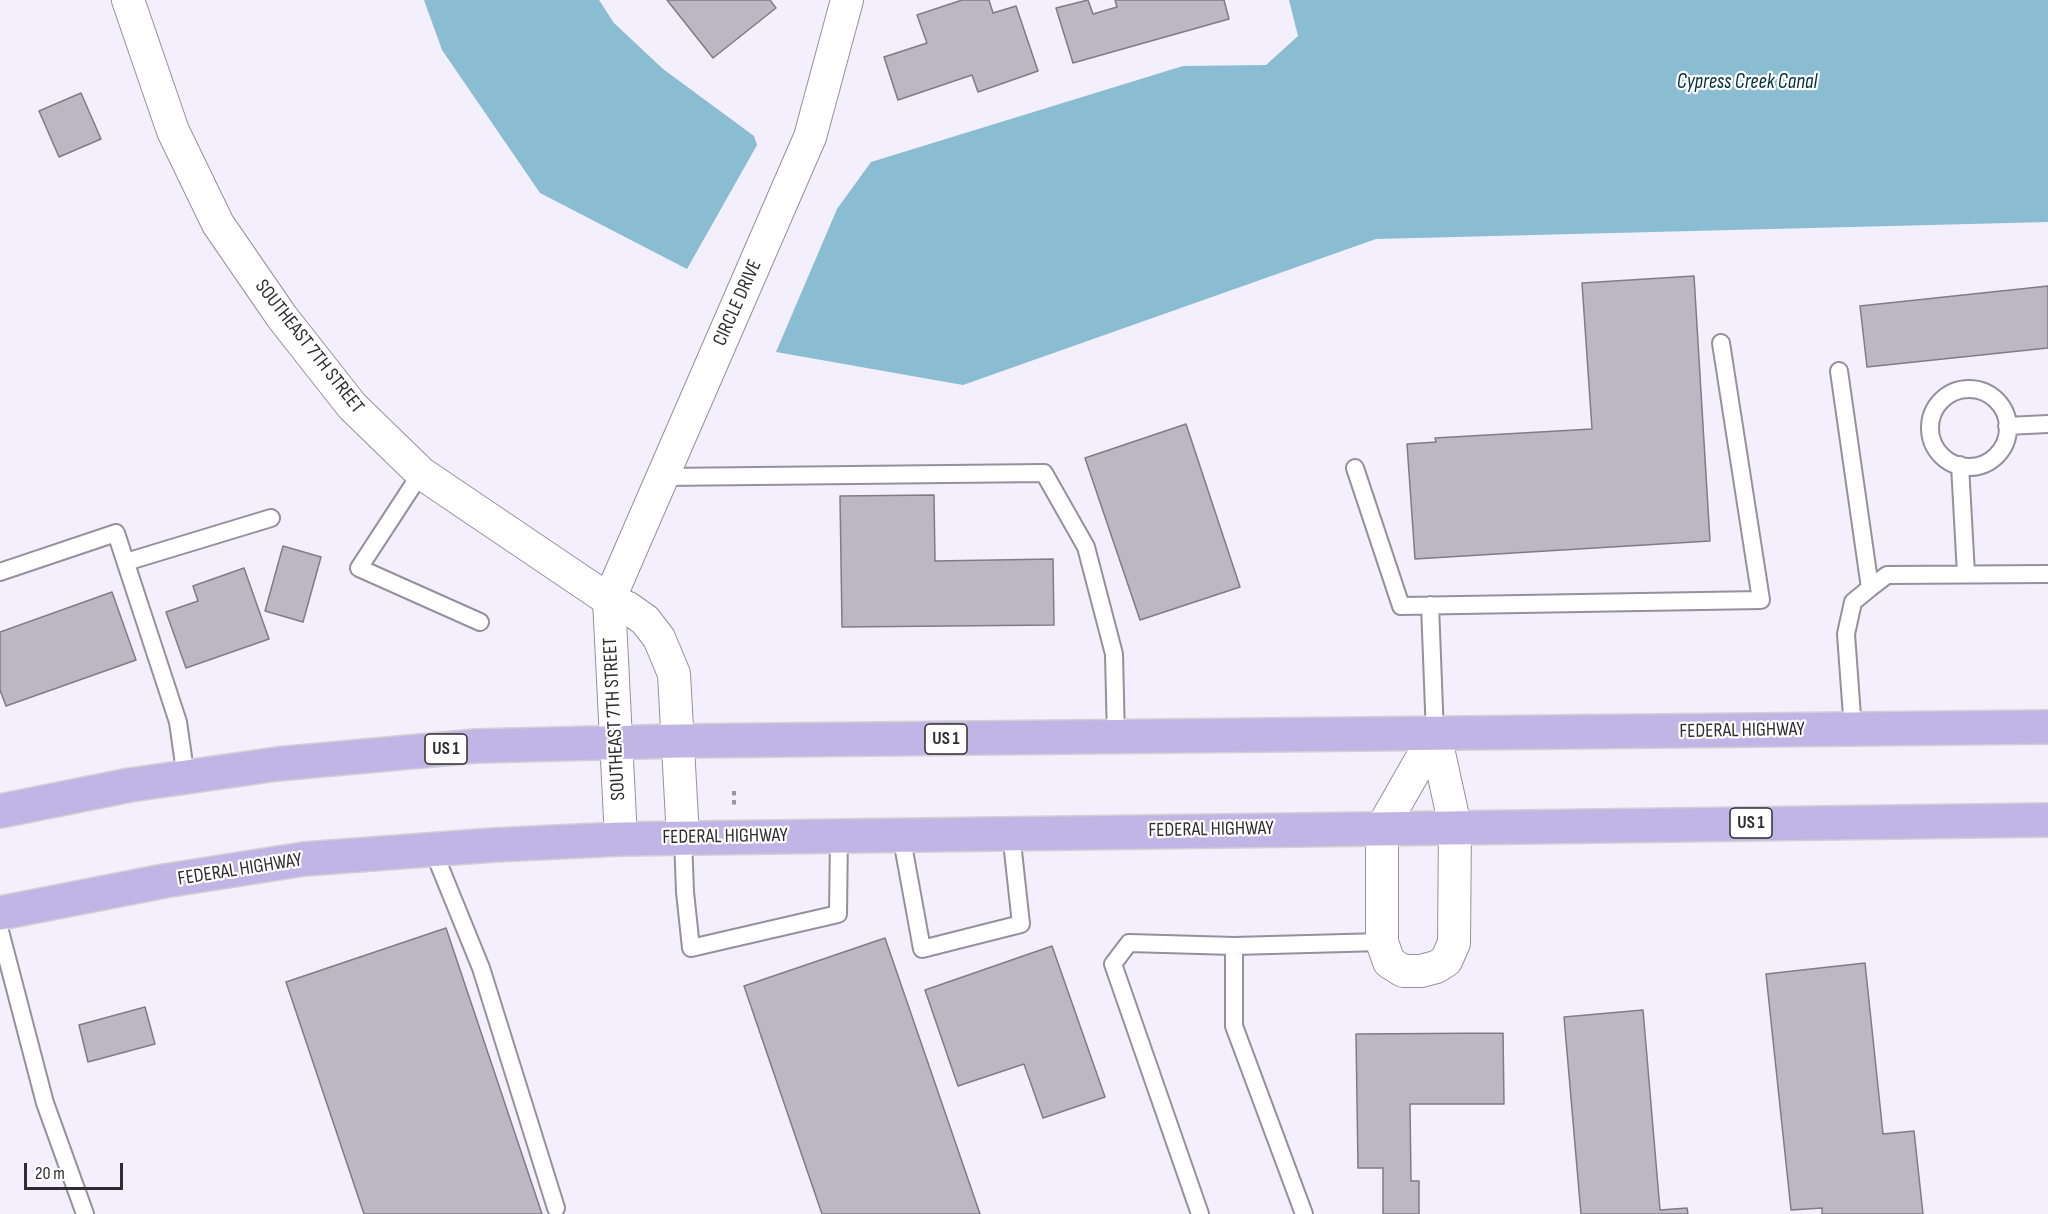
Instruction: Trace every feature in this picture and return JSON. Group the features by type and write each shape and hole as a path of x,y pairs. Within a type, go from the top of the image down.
{"main road":[{"name":"FEDERAL HIGHWAY","path":"0,811 130,785 277,764 476,746 680,741 1116,739 2048,728"},
{"name":"FEDERAL HIGHWAY","path":"0,913 164,882 304,859 621,839 1455,826 2048,820"}],"street":[{"name":"SOUTHEAST 7TH STREET","path":"128,0 173,131 218,224 282,317 352,406 421,473 609,600 628,608 645,620 663,646 674,674 680,741 683,837"},
{"name":"CIRCLE DRIVE","path":"609,600 810,137 847,0"},
{"name":"SOUTHEAST 7TH STREET","path":"609,600 621,839"},
{"path":"1435,735 1455,826 1454,943 1446,961 1436,968 1403,971 1389,962 1382,942 1382,828 1435,735"}],"lane":[{"path":"1354,468 1401,606 1761,600 1721,343"},
{"path":"1839,371 1870,588"},
{"path":"1979,389 1998,400 2008,421 2007,426 2005,443 1991,460 1971,468 1948,462 1934,446 1929,424 1938,403 1956,390 1979,389"},
{"path":"2007,426 2048,424"},
{"path":"1960,465 1966,574"},
{"path":"421,473 359,568 480,622"},
{"path":"662,477 1044,474 1086,547 1114,654 1116,739"},
{"path":"126,562 271,518"},
{"path":"0,572 116,533 178,722 186,778"},
{"path":"1853,730 1846,634 1853,603 1870,588 1887,575 2048,574"},
{"path":"1430,605 1435,735"},
{"path":"901,834 922,949 1022,924 1011,833"},
{"path":"683,837 685,892 691,948 838,914 838,835"},
{"path":"433,850 481,968 556,1208"},
{"path":"0,931 45,1103 85,1214"},
{"path":"1200,1214 1113,964 1129,943 1234,946 1382,942"},
{"path":"1234,946 1234,1026 1304,1214"}],"path":[{"path":"734,791 734,810"}],"water":[{"path":"424,0 599,0 614,23 663,69 754,136 757,145 687,269 540,193 442,50"},
{"name":"Cypress Creek Canal","path":"1289,0 2048,0 2048,222 1376,239 963,385 776,352 837,209 871,162 1183,66 1266,65 1298,36"}],"building":[{"path":"667,0 770,0 776,8 713,58"},
{"path":"962,0 989,0 993,13 1016,6 1038,71 978,92 972,75 898,100 884,57 927,43 917,15"},
{"path":"1088,0 1093,14 1117,7 1115,0 1224,0 1229,19 1073,63 1056,8"},
{"path":"81,93 101,139 59,157 39,111"},
{"path":"1694,276 1710,541 1415,559 1407,444 1436,442 1435,438 1592,429 1582,283"},
{"path":"2048,286 2048,348 1867,367 1860,306"},
{"path":"1186,424 1240,587 1140,620 1085,458"},
{"path":"934,495 935,561 1053,559 1054,625 842,627 840,496"},
{"path":"283,546 321,557 303,622 265,611"},
{"path":"244,568 269,639 186,668 166,612 198,601 193,586"},
{"path":"112,592 136,660 6,706 0,690 0,632"},
{"path":"446,928 542,1214 364,1214 286,982"},
{"path":"885,938 980,1214 822,1214 744,986"},
{"path":"1052,946 1105,1097 1043,1118 1024,1064 958,1086 925,990"},
{"path":"1865,963 1883,1134 1914,1131 1923,1214 1822,1214 1822,1208 1791,1210 1766,974"},
{"path":"145,1007 155,1044 88,1062 79,1025"},
{"path":"1643,1010 1660,1210 1687,1208 1688,1214 1581,1214 1564,1017"},
{"path":"1503,1033 1504,1104 1410,1104 1411,1181 1419,1181 1419,1214 1383,1214 1383,1168 1358,1168 1356,1034"}]}
